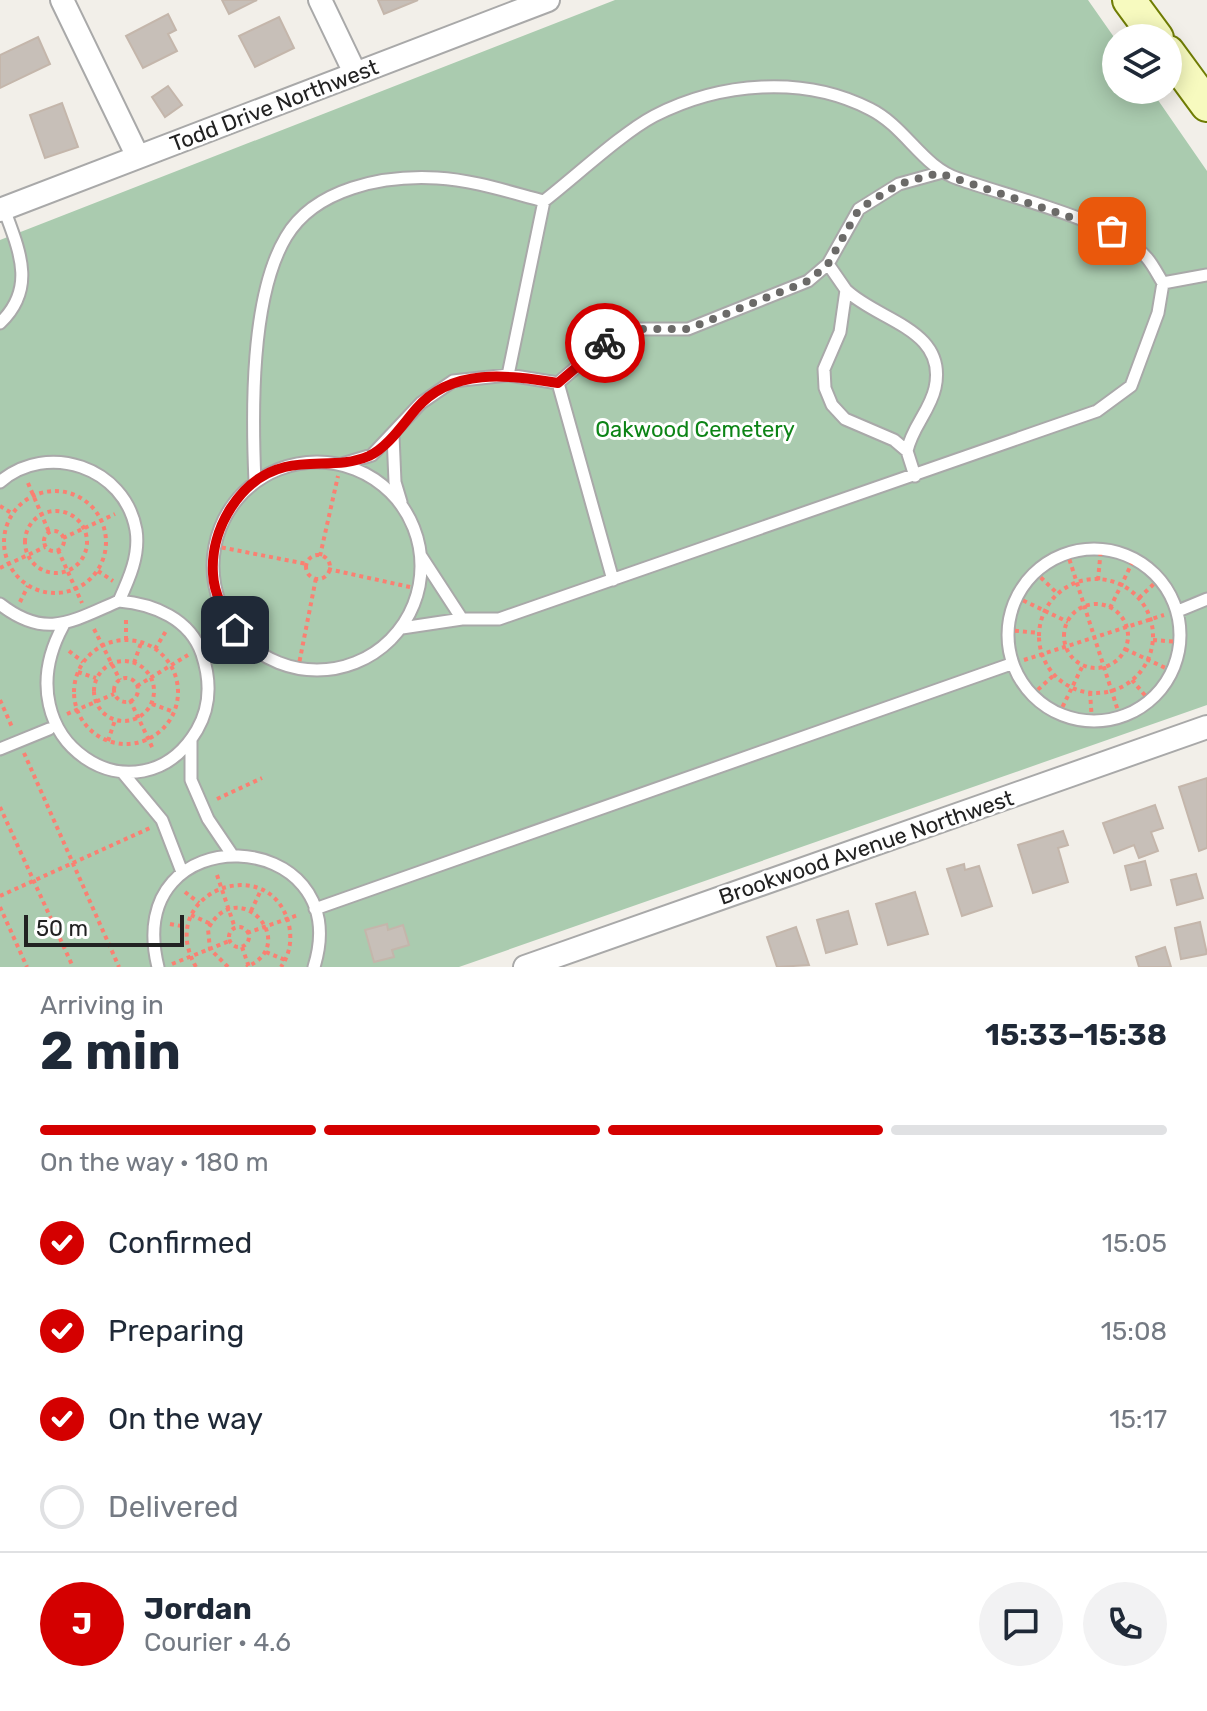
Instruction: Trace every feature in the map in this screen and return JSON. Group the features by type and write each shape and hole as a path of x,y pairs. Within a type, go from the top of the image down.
{"main road":[{"path":"1129,0 1147,24"},
{"path":"1182,69 1204,95"}],"street":[{"path":"62,0 138,157"},
{"path":"320,0 355,73"},
{"name":"Todd Drive Northwest","path":"2,209 548,0"},
{"name":"Brookwood Avenue Northwest","path":"525,967 1207,727"}],"lane":[{"path":"402,628 462,619 499,619 1097,411 1131,386 1158,313 1163,283 1146,256 1112,231 939,173 906,134 871,109 832,96 777,85 715,93 653,116 544,201 508,375"},
{"path":"341,464 372,455 421,403 453,381 508,375 558,383 621,329 688,329 808,281 828,264 859,209 899,184 939,173"},
{"path":"255,482 252,397 270,278 285,237 307,211 349,188 389,179 438,178 544,201"},
{"path":"0,323 17,303 24,277 21,253 2,209"},
{"path":"828,264 846,290 874,313 908,327 922,338 932,354 935,390 915,423 907,451"},
{"path":"1163,283 1207,275"},
{"path":"846,290 840,332 824,369 825,388 832,405 845,419 894,440 907,451 915,476"},
{"path":"558,383 613,580"},
{"path":"393,435 395,482 401,504 415,529 421,556 419,589 402,628 381,648 356,663 327,670 298,669 274,661 252,648 235,630 216,590 214,546 223,521 236,499 255,482 281,468 311,462 341,464 364,473 384,486 401,504"},
{"path":"0,482 21,468 52,462 83,466 117,490 128,507 136,529 136,552 123,602"},
{"path":"1101,548 1134,559 1159,579 1178,611 1180,642 1172,671 1163,687 1149,700 1120,717 1092,721 1059,714 1032,695 1011,664 1007,630 1016,597 1035,572 1067,552 1101,548"},
{"path":"421,556 462,619"},
{"path":"1178,611 1207,599"},
{"path":"0,604 13,614 36,624 63,626 123,602 144,604 167,613 186,628 200,648 208,671 209,696 203,720 191,741 160,763 123,773 94,767 68,752 48,726 39,703 39,675 47,649 63,626"},
{"path":"200,648 235,630"},
{"path":"315,909 1011,664"},
{"path":"0,749 48,726"},
{"path":"191,741 191,780 231,853"},
{"path":"123,773 163,822 182,872"},
{"path":"161,967 152,943 154,917 165,893 182,872 211,858 231,853 258,856 282,867 302,885 315,909 320,937 314,967"}],"path":[{"path":"320,556 341,464"},
{"path":"21,468 49,532"},
{"path":"56,491 78,496 102,520 107,546 104,559 89,581 76,590 51,594 38,591 16,575 9,564 2,539 13,514 33,496 56,491"},
{"path":"0,506 13,514"},
{"path":"120,680 58,550 63,538 128,507"},
{"path":"70,514 84,528 87,538 84,557 67,571 42,569 28,555 26,537 34,520 42,515 70,514"},
{"path":"45,547 44,537 49,532 56,531 63,538"},
{"path":"214,546 307,564"},
{"path":"0,568 45,547 58,550"},
{"path":"1098,580 1101,548"},
{"path":"1067,552 1120,717"},
{"path":"314,554 320,556 326,557 328,569 322,580 306,571 314,554"},
{"path":"1110,608 1134,559"},
{"path":"328,569 419,589"},
{"path":"1035,572 1058,594"},
{"path":"298,669 316,578"},
{"path":"1139,598 1159,579"},
{"path":"1098,580 1121,585 1139,598 1150,620 1153,640 1148,660 1132,680 1112,691 1090,692 1072,688 1054,674 1042,654 1039,633 1045,611 1058,594 1077,583 1098,580"},
{"path":"1016,597 1068,622"},
{"path":"123,602 126,640"},
{"path":"1096,604 1110,608 1127,627 1125,649 1115,662 1104,667 1083,665 1070,655 1066,646 1064,636 1068,622 1085,607 1096,604"},
{"path":"1011,664 1178,611"},
{"path":"1007,630 1039,633"},
{"path":"126,640 141,643 158,652 170,666 178,694 174,712 163,729 149,739 129,744 108,741 93,733 77,710 73,687 78,672 92,652 126,640"},
{"path":"1153,640 1180,642"},
{"path":"134,663 141,643"},
{"path":"137,686 200,648"},
{"path":"1125,649 1172,671"},
{"path":"134,663 151,677 154,693 152,704 139,718 115,720 106,716 96,702 96,678 111,664 134,663"},
{"path":"1059,714 1083,665"},
{"path":"78,672 96,678"},
{"path":"1032,695 1054,674"},
{"path":"127,678 137,686 137,693 130,700 120,701 115,694 114,686 120,680 127,678"},
{"path":"1132,680 1149,700"},
{"path":"1090,692 1092,721"},
{"path":"48,726 115,694"},
{"path":"0,700 119,967"},
{"path":"130,700 160,763"},
{"path":"152,704 174,712"},
{"path":"108,741 115,720"},
{"path":"202,805 262,778"},
{"path":"0,807 73,967"},
{"path":"0,896 163,822"},
{"path":"161,967 229,941 235,928 211,858"},
{"path":"196,967 190,957 187,931 191,915 201,900 221,888 244,885 261,890 276,901 287,919 291,934 281,967"},
{"path":"251,911 261,890"},
{"path":"0,907 27,967"},
{"path":"228,967 210,949 207,939 211,924 228,909 251,911 266,927 265,951 248,967 242,947 229,941"},
{"path":"235,928 247,933 315,909"},
{"path":"191,915 211,924"},
{"path":"242,947 248,941 247,933"},
{"path":"265,951 285,960"}],"green space":[{"name":"Oakwood Cemetery","path":"615,0 1088,0 1105,24 1102,24 1102,104 1161,104 1207,171 1207,705 459,967 0,967 0,240"}],"building":[{"path":"222,0 257,0 229,14"},
{"path":"378,0 418,0 384,14"},
{"path":"168,14 176,30 168,34 177,51 143,68 126,36"},
{"path":"279,17 294,48 255,67 239,36"},
{"path":"38,37 50,64 0,88 0,55"},
{"path":"168,86 182,105 165,117 152,97"},
{"path":"62,103 78,147 45,158 30,115"},
{"path":"1207,778 1207,848 1199,851 1179,787"},
{"path":"1155,805 1163,828 1151,832 1158,851 1139,858 1134,845 1114,853 1103,823"},
{"path":"1063,831 1068,845 1058,848 1068,882 1033,893 1018,845"},
{"path":"1145,861 1151,885 1131,890 1125,866"},
{"path":"964,864 965,870 979,866 992,906 962,916 947,869"},
{"path":"1196,874 1203,898 1177,905 1171,880"},
{"path":"915,892 928,934 888,945 876,904"},
{"path":"848,911 857,944 826,953 817,920"},
{"path":"1200,922 1207,954 1181,959 1175,928"},
{"path":"387,924 388,930 403,925 409,945 392,950 394,957 374,962 365,930"},
{"path":"796,927 809,965 777,967 767,937"},
{"path":"1165,947 1171,967 1139,967 1136,957"}],"way so far":[{"path":"605,343 621,329 688,329 808,281 828,264 859,209 899,184 939,173 1112,231"}],"route":[{"path":"235,630 220,604 213,575 214,546 223,521 236,499 255,482 281,468 311,462 341,464 372,455 421,403 453,381 508,375 558,383 605,343"}]}
